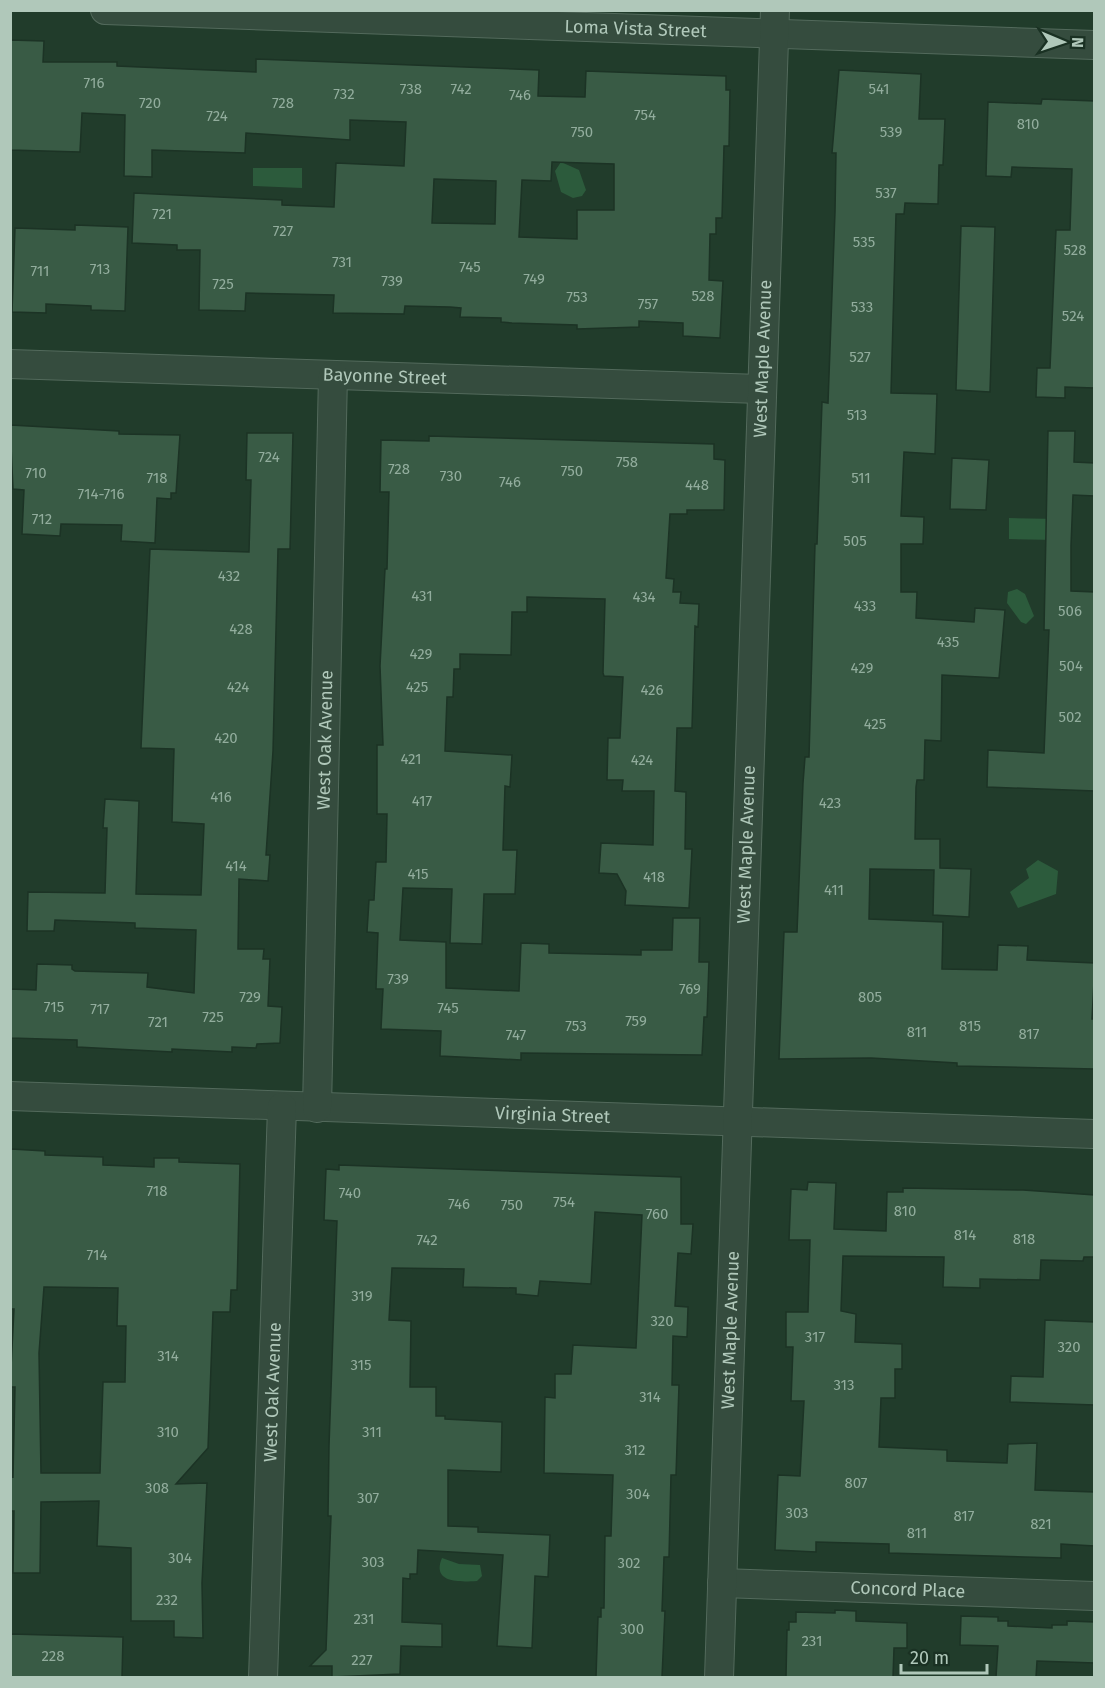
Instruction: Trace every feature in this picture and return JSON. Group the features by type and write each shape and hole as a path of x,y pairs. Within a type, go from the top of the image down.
{"street":[{"name":"Loma Vista Street","path":"105,10 774,22 1095,45"},
{"name":"West Maple Avenue","path":"719,1677 739,1122 760,389 774,22"},
{"name":"Bayonne Street","path":"10,364 760,389"},
{"name":"West Oak Avenue","path":"317,1108 333,375"},
{"name":"Virginia Street","path":"10,1096 1095,1134"},
{"name":"West Oak Avenue","path":"263,1677 282,1107"},
{"name":"Concord Place","path":"722,1583 1095,1596"}],"shaded area":[{"path":"561,162 579,170 586,190 582,196 573,198 561,192 555,171"},
{"path":"253,168 302,168 302,188 253,186"},
{"path":"1009,518 1057,519 1057,540 1009,539"},
{"path":"1017,589 1025,594 1034,616 1026,624 1021,622 1007,603 1008,592"},
{"path":"1038,860 1058,871 1056,894 1018,908 1010,892 1029,878 1026,869"},
{"path":"442,1558 459,1564 480,1565 482,1576 477,1581 449,1580 441,1573"}],"building":[{"path":"10,40 44,41 43,62 117,62 117,66 256,72 256,59 539,70 538,96 585,97 586,71 726,76 726,90 730,90 729,146 724,146 722,218 716,218 716,234 710,234 709,280 723,281 720,338 683,336 683,323 639,321 639,327 577,329 577,325 512,323 501,322 501,318 460,317 461,308 450,307 405,306 404,314 333,313 334,295 246,293 245,311 199,310 200,250 177,250 177,245 132,243 134,193 282,200 282,205 334,207 336,163 404,166 406,122 350,120 350,140 246,133 245,153 152,150 152,177 124,176 125,115 82,113 80,152 10,150","holes":["552,162 614,164 614,210 577,210 577,239 519,237 522,180 551,181","434,179 496,181 495,224 432,223"]},
{"path":"839,70 921,74 919,119 945,119 943,165 939,165 938,204 905,203 904,214 896,214 891,393 937,394 935,454 904,452 901,516 924,517 923,544 901,544 901,592 917,592 916,618 974,622 975,608 1005,610 999,678 942,675 941,741 925,740 924,780 917,780 916,787 915,839 940,839 940,868 971,869 969,917 933,915 934,870 870,869 869,919 943,922 942,969 997,970 998,945 1028,946 1027,960 1095,963 1092,1019 1095,1019 1095,1069 957,1066 957,1063 871,1058 779,1059 784,932 797,932 803,783 805,757 809,757 822,402 828,403 836,153 832,153"},
{"path":"1042,99 1095,101 1095,388 1065,387 1065,398 1036,397 1037,368 1050,368 1056,230 1070,230 1072,169 1012,167 1011,177 986,176 988,102 1041,104"},
{"path":"75,225 128,227 125,311 91,310 91,306 46,304 46,313 12,312 15,228 75,230"},
{"path":"961,226 995,227 990,392 956,390"},
{"path":"10,425 119,431 119,434 180,435 176,493 171,493 171,499 157,498 155,543 121,541 122,525 61,524 60,536 22,534 24,490 13,489"},
{"path":"1048,431 1075,431 1074,462 1095,463 1095,496 1073,495 1071,591 1095,592 1095,791 987,787 988,750 1044,753 1049,630 1044,630"},
{"path":"247,433 293,433 290,549 278,549 273,751 266,855 270,855 268,881 239,879 238,949 264,949 263,959 270,959 268,1006 282,1007 280,1043 257,1044 256,1048 232,1047 232,1052 172,1049 172,1052 77,1047 77,1040 10,1038 10,989 36,990 37,964 72,965 75,971 148,973 147,987 194,993 196,930 135,928 135,923 55,920 54,931 27,931 28,892 105,893 107,828 103,828 105,799 139,801 136,894 201,895 204,824 172,822 174,749 141,748 150,549 249,552 251,480 246,480"},
{"path":"429,436 714,444 714,459 725,460 724,510 687,510 687,514 670,514 666,578 674,579 673,592 681,592 680,603 699,604 698,627 695,626 692,728 677,728 675,791 686,792 685,849 692,849 689,908 625,905 626,891 617,874 599,873 601,843 653,845 654,791 622,791 623,780 607,780 608,738 620,738 623,677 604,676 603,673 605,599 527,597 527,612 512,612 511,655 460,654 460,669 454,669 453,697 447,697 445,751 512,755 510,787 505,786 503,850 517,850 515,894 484,894 482,944 450,943 452,889 403,888 400,940 446,942 446,988 519,991 521,943 549,944 549,953 641,955 641,950 672,950 673,918 700,918 699,962 709,962 707,1017 704,1017 702,1055 521,1053 521,1060 440,1056 441,1031 381,1029 383,989 376,989 378,933 367,932 369,900 374,900 376,862 386,862 387,814 377,814 377,745 383,745 380,666 385,569 387,569 389,492 380,492 381,440 429,441"},
{"path":"952,458 989,460 986,510 950,509"},
{"path":"11,1149 45,1151 45,1155 103,1157 103,1165 154,1167 154,1158 179,1158 179,1162 240,1164 237,1290 231,1290 230,1312 213,1312 208,1448 176,1484 207,1483 202,1583 203,1638 174,1637 174,1621 131,1621 131,1548 97,1546 99,1501 41,1502 40,1573 13,1573 14,1511 10,1511 10,1476 13,1477 15,1387 10,1387 14,1309 10,1309","holes":["44,1287 118,1288 117,1326 126,1326 125,1382 103,1382 100,1473 41,1473 39,1353"]},
{"path":"339,1165 681,1177 681,1224 693,1224 691,1254 678,1253 675,1306 688,1307 687,1337 673,1336 672,1385 679,1385 676,1475 671,1475 669,1557 664,1557 662,1611 665,1611 662,1677 596,1677 598,1617 601,1617 601,1608 604,1608 605,1536 611,1536 613,1475 544,1473 545,1397 555,1398 555,1374 571,1374 573,1345 636,1348 642,1215 595,1212 591,1284 540,1281 538,1296 516,1294 516,1288 463,1287 464,1269 392,1268 389,1320 411,1321 410,1387 436,1387 436,1416 445,1416 445,1419 502,1422 501,1472 448,1470 448,1526 478,1527 478,1532 550,1535 548,1577 535,1576 532,1648 497,1646 503,1555 418,1550 417,1574 410,1574 410,1579 403,1578 402,1622 442,1624 442,1647 401,1646 400,1674 332,1677 332,1666 310,1666 326,1650 331,1516 328,1516 329,1446 337,1221 324,1220 326,1169 339,1170"},
{"path":"808,1182 836,1183 834,1229 886,1231 887,1192 903,1192 903,1188 1023,1190 1095,1195 1095,1257 1084,1257 1083,1261 1041,1260 1040,1280 980,1279 980,1288 943,1287 944,1257 843,1256 841,1311 856,1314 855,1342 902,1344 902,1369 895,1369 895,1398 881,1398 879,1447 947,1450 947,1461 1007,1463 1008,1444 1037,1443 1035,1490 1095,1492 1095,1546 1061,1544 1061,1558 889,1553 889,1544 816,1542 816,1552 775,1550 778,1475 800,1476 804,1401 791,1401 793,1347 786,1347 786,1312 808,1312 810,1240 789,1240 791,1189 807,1190"},
{"path":"1045,1320 1095,1322 1095,1405 1010,1402 1011,1376 1043,1377"},
{"path":"835,1610 856,1611 856,1621 907,1623 907,1648 894,1648 893,1677 786,1677 787,1630 789,1630 789,1622 796,1622 796,1612 835,1613"},
{"path":"961,1616 998,1617 998,1621 1008,1621 1008,1626 1052,1628 1052,1625 1067,1625 1067,1621 1095,1622 1095,1663 1037,1661 1036,1677 996,1677 998,1646 960,1645"},
{"path":"10,1634 123,1637 122,1677 10,1677"}]}
